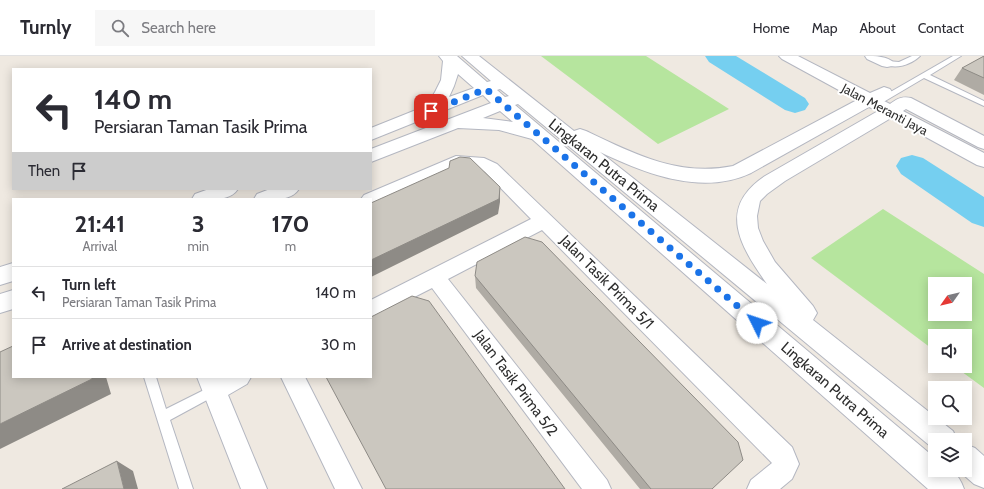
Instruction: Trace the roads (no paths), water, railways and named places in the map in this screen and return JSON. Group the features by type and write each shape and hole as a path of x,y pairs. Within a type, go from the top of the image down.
{"main road":[{"name":"Lingkaran Putra Prima","path":"470,56 520,97 545,129 950,489"},
{"name":"Jalan Meranti Jaya","path":"787,56 984,143"},
{"name":"Jalan Meranti Jaya","path":"816,56 984,161"},
{"name":"Lingkaran Putra Prima","path":"449,58 503,104 545,129 857,370 934,433"},
{"path":"431,111 442,97 452,72 449,58"},
{"path":"372,134 502,82"},
{"path":"372,156 520,97"},
{"path":"446,126 475,123 545,129 645,164 676,173 708,176 736,172 886,101"},
{"path":"857,370 782,288 773,276 760,255 748,229 747,217 749,204 755,194 886,101"},
{"path":"205,198 225,190"},
{"path":"266,198 286,190"},
{"path":"0,276 12,272"},
{"path":"0,304 12,299"},
{"path":"972,464 984,474"}],"street":[{"path":"872,56 887,63"},
{"name":"Jalan Tasik Prima 5/1","path":"372,198 456,162 464,161 484,164 491,168 783,456 786,464 783,470 760,489"},
{"path":"372,309 545,220"},
{"name":"Jalan Tasik Prima 5/2","path":"435,277 598,489"},
{"path":"234,378 212,383 254,489"},
{"path":"294,378 349,489"}],"lane":[{"path":"887,63 900,65 917,56"},
{"path":"886,101 924,75 958,56"},
{"path":"924,75 984,104"},
{"path":"150,378 186,489"},
{"path":"163,417 212,383"}],"waterway":[{"path":"718,56 795,104"},
{"path":"912,166 984,214"}]}
